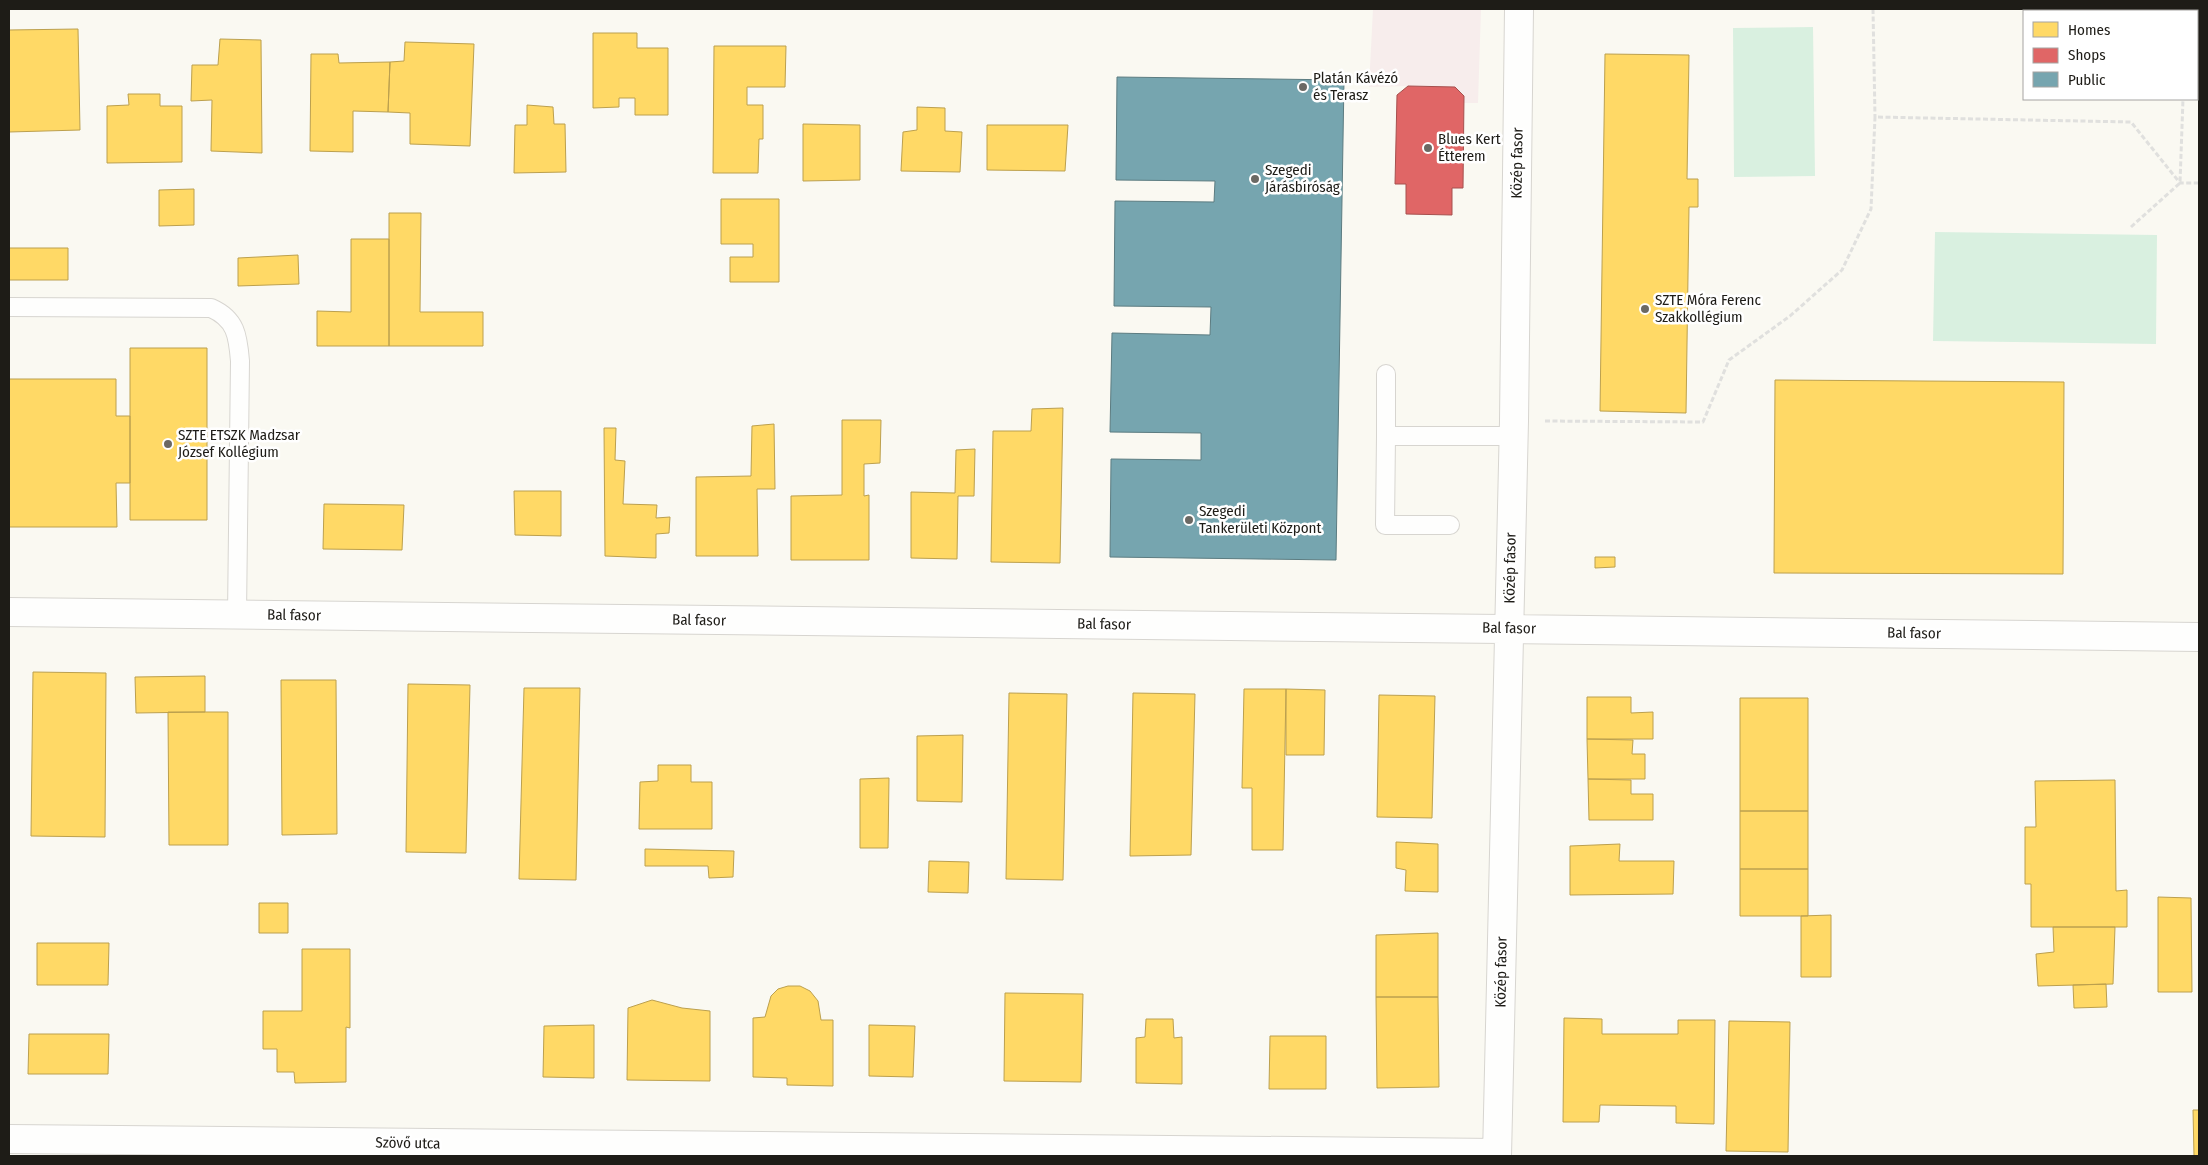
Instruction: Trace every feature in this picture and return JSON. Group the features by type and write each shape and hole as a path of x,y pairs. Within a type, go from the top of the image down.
{"street":[{"name":"Közép fasor","path":"1497,1154 1513,429 1519,9"},
{"name":"Bal fasor","path":"9,612 2199,637"},
{"name":"Szövő utca","path":"9,1139 1497,1154"}],"lane":[{"path":"9,307 211,308 222,313 231,321 238,341 240,361 238,615"},
{"path":"1386,374 1386,525 1450,525"},
{"path":"1386,436 1513,429"}],"path":[{"path":"1513,429 1703,422 1729,360 1790,316 1842,270 1872,209 1875,116 1873,9"},
{"path":"2131,227 2180,182 2183,100"},
{"path":"1875,116 2131,122 2180,182 2199,183"}],"shaded area":[{"path":"1373,9 1481,9 1478,103 1463,103 1408,86 1369,87"}],"green space":[{"path":"1813,27 1815,176 1734,177 1733,28"},
{"path":"1935,232 2157,235 2156,344 1933,341"}],"building: Homes":[{"path":"78,29 80,130 9,132 9,30"},
{"path":"593,33 637,33 637,48 668,48 668,115 635,115 635,98 619,98 619,107 593,108"},
{"path":"220,39 261,40 262,153 211,151 212,100 191,101 192,65 218,65"},
{"path":"405,42 474,44 470,146 410,144 410,113 388,112 390,62 404,61"},
{"path":"714,46 786,46 785,87 747,87 747,105 763,105 763,139 759,139 758,173 713,173"},
{"path":"311,54 338,54 339,63 390,62 388,112 353,111 353,152 310,151"},
{"name":"SZTE Móra Ferenc Szakkollégium","path":"1605,54 1689,55 1687,179 1698,179 1698,207 1689,207 1686,413 1600,411"},
{"path":"128,94 160,94 160,106 182,106 182,162 107,163 107,106 129,105"},
{"path":"527,105 553,107 554,124 565,124 566,172 514,173 515,125 527,125"},
{"path":"917,107 945,108 945,131 962,132 960,172 901,171 903,132 917,130"},
{"path":"803,124 860,125 860,180 803,181"},
{"path":"987,125 1068,125 1065,171 987,170"},
{"path":"194,189 194,225 159,226 159,190"},
{"path":"721,199 779,199 779,282 730,282 730,257 753,257 753,244 721,244"},
{"path":"389,213 421,213 420,312 483,312 483,346 389,346"},
{"path":"351,239 389,239 389,346 317,346 317,311 351,312"},
{"path":"9,248 68,248 68,280 9,280"},
{"path":"298,255 299,284 238,286 238,258"},
{"name":"SZTE ETSZK Madzsar József Kollégium","path":"130,348 207,348 207,520 130,520"},
{"path":"9,379 116,379 116,416 130,416 130,483 116,483 117,527 9,527"},
{"path":"1775,380 2064,382 2063,574 1774,573"},
{"path":"1063,408 1060,563 991,562 993,431 1031,431 1032,409"},
{"path":"842,420 881,420 880,463 864,464 864,496 869,495 869,560 791,560 791,496 842,495"},
{"path":"774,424 775,489 757,489 758,556 696,556 696,477 751,476 752,426"},
{"path":"604,428 616,428 615,460 625,461 623,504 657,505 656,518 670,517 669,533 656,534 656,558 605,556"},
{"path":"975,449 974,496 958,496 957,559 911,558 911,492 955,493 956,450"},
{"path":"514,491 561,491 561,536 515,535"},
{"path":"324,504 404,505 402,550 323,549"},
{"path":"1595,557 1615,557 1615,567 1595,568"},
{"path":"33,672 106,673 105,837 31,836"},
{"path":"205,676 205,712 136,713 135,677"},
{"path":"281,680 336,680 337,834 282,835"},
{"path":"408,684 470,685 466,853 406,852"},
{"path":"524,688 580,688 576,880 519,879"},
{"path":"1244,689 1286,689 1283,850 1252,850 1252,788 1242,788"},
{"path":"1286,689 1325,690 1324,755 1286,755"},
{"path":"1009,693 1067,694 1063,880 1006,879"},
{"path":"1133,693 1195,694 1191,855 1130,856"},
{"path":"1379,695 1435,696 1432,818 1377,817"},
{"path":"1587,697 1631,697 1631,713 1653,712 1653,739 1587,739"},
{"path":"1740,698 1808,698 1808,811 1740,811"},
{"path":"168,712 228,712 228,845 169,845"},
{"path":"963,735 962,802 917,801 917,736"},
{"path":"1587,739 1633,740 1632,754 1645,754 1645,779 1588,779"},
{"path":"658,765 691,765 691,782 712,782 712,829 639,829 640,782 658,781"},
{"path":"889,778 888,848 860,848 860,779"},
{"path":"1588,779 1631,780 1631,794 1653,794 1653,820 1589,820"},
{"path":"2115,780 2116,891 2127,890 2127,927 2031,927 2031,884 2025,884 2025,827 2036,827 2035,781"},
{"path":"1740,811 1808,811 1808,869 1740,869"},
{"path":"1396,842 1438,844 1438,892 1405,891 1406,870 1396,868"},
{"path":"1620,844 1619,861 1674,861 1673,894 1570,895 1570,846"},
{"path":"645,849 734,851 733,877 709,878 708,866 645,866"},
{"path":"929,861 969,862 968,893 928,892"},
{"path":"1740,869 1808,869 1808,916 1740,916"},
{"path":"2158,897 2191,898 2192,992 2158,992"},
{"path":"259,903 288,903 288,933 259,933"},
{"path":"1831,915 1831,977 1801,977 1801,916"},
{"path":"2053,927 2115,927 2113,984 2038,986 2036,954 2054,952"},
{"path":"1438,933 1438,997 1376,997 1376,935"},
{"path":"37,943 109,943 108,985 37,985"},
{"path":"302,949 350,949 350,1028 346,1027 346,1082 295,1083 294,1072 277,1072 277,1049 263,1049 263,1011 302,1011"},
{"path":"2106,984 2107,1007 2074,1008 2073,985"},
{"path":"788,986 800,986 810,991 818,1001 821,1020 833,1020 833,1086 787,1085 787,1078 753,1077 753,1018 765,1017 771,996 778,989"},
{"path":"1005,993 1083,994 1081,1082 1004,1081"},
{"path":"1376,997 1438,997 1439,1087 1377,1088"},
{"path":"652,1000 682,1008 710,1011 710,1081 627,1080 628,1008"},
{"path":"1564,1018 1602,1019 1602,1034 1678,1034 1678,1020 1715,1020 1714,1124 1676,1123 1676,1106 1600,1105 1599,1122 1563,1122"},
{"path":"1146,1019 1173,1019 1174,1038 1182,1037 1182,1084 1136,1083 1136,1038 1145,1037"},
{"path":"1729,1021 1790,1022 1788,1152 1726,1151"},
{"path":"594,1025 594,1078 543,1077 544,1026"},
{"path":"869,1025 915,1026 913,1077 869,1076"},
{"path":"29,1034 109,1034 108,1074 28,1074"},
{"path":"1270,1036 1326,1036 1326,1089 1269,1089"},
{"path":"2193,1110 2199,1110 2199,1156 2194,1156"}],"building: Shops":[{"path":"1408,86 1455,87 1464,96 1463,188 1452,188 1452,215 1406,214 1406,184 1395,184 1397,95"}],"building: Public":[{"path":"1117,77 1344,80 1336,560 1110,557 1111,459 1201,460 1201,433 1110,432 1112,333 1210,335 1211,307 1114,306 1115,201 1214,202 1215,181 1116,180"}],"place":[{"name":"Platán Kávézó és Terasz","path":"1303,87"},
{"name":"Blues Kert Étterem","path":"1428,148"},
{"name":"Szegedi Járásbíróság","path":"1255,179"},
{"name":"SZTE Móra Ferenc Szakkollégium","path":"1645,309"},
{"name":"SZTE ETSZK Madzsar József Kollégium","path":"168,444"},
{"name":"Szegedi Tankerületi Központ","path":"1189,520"}]}
